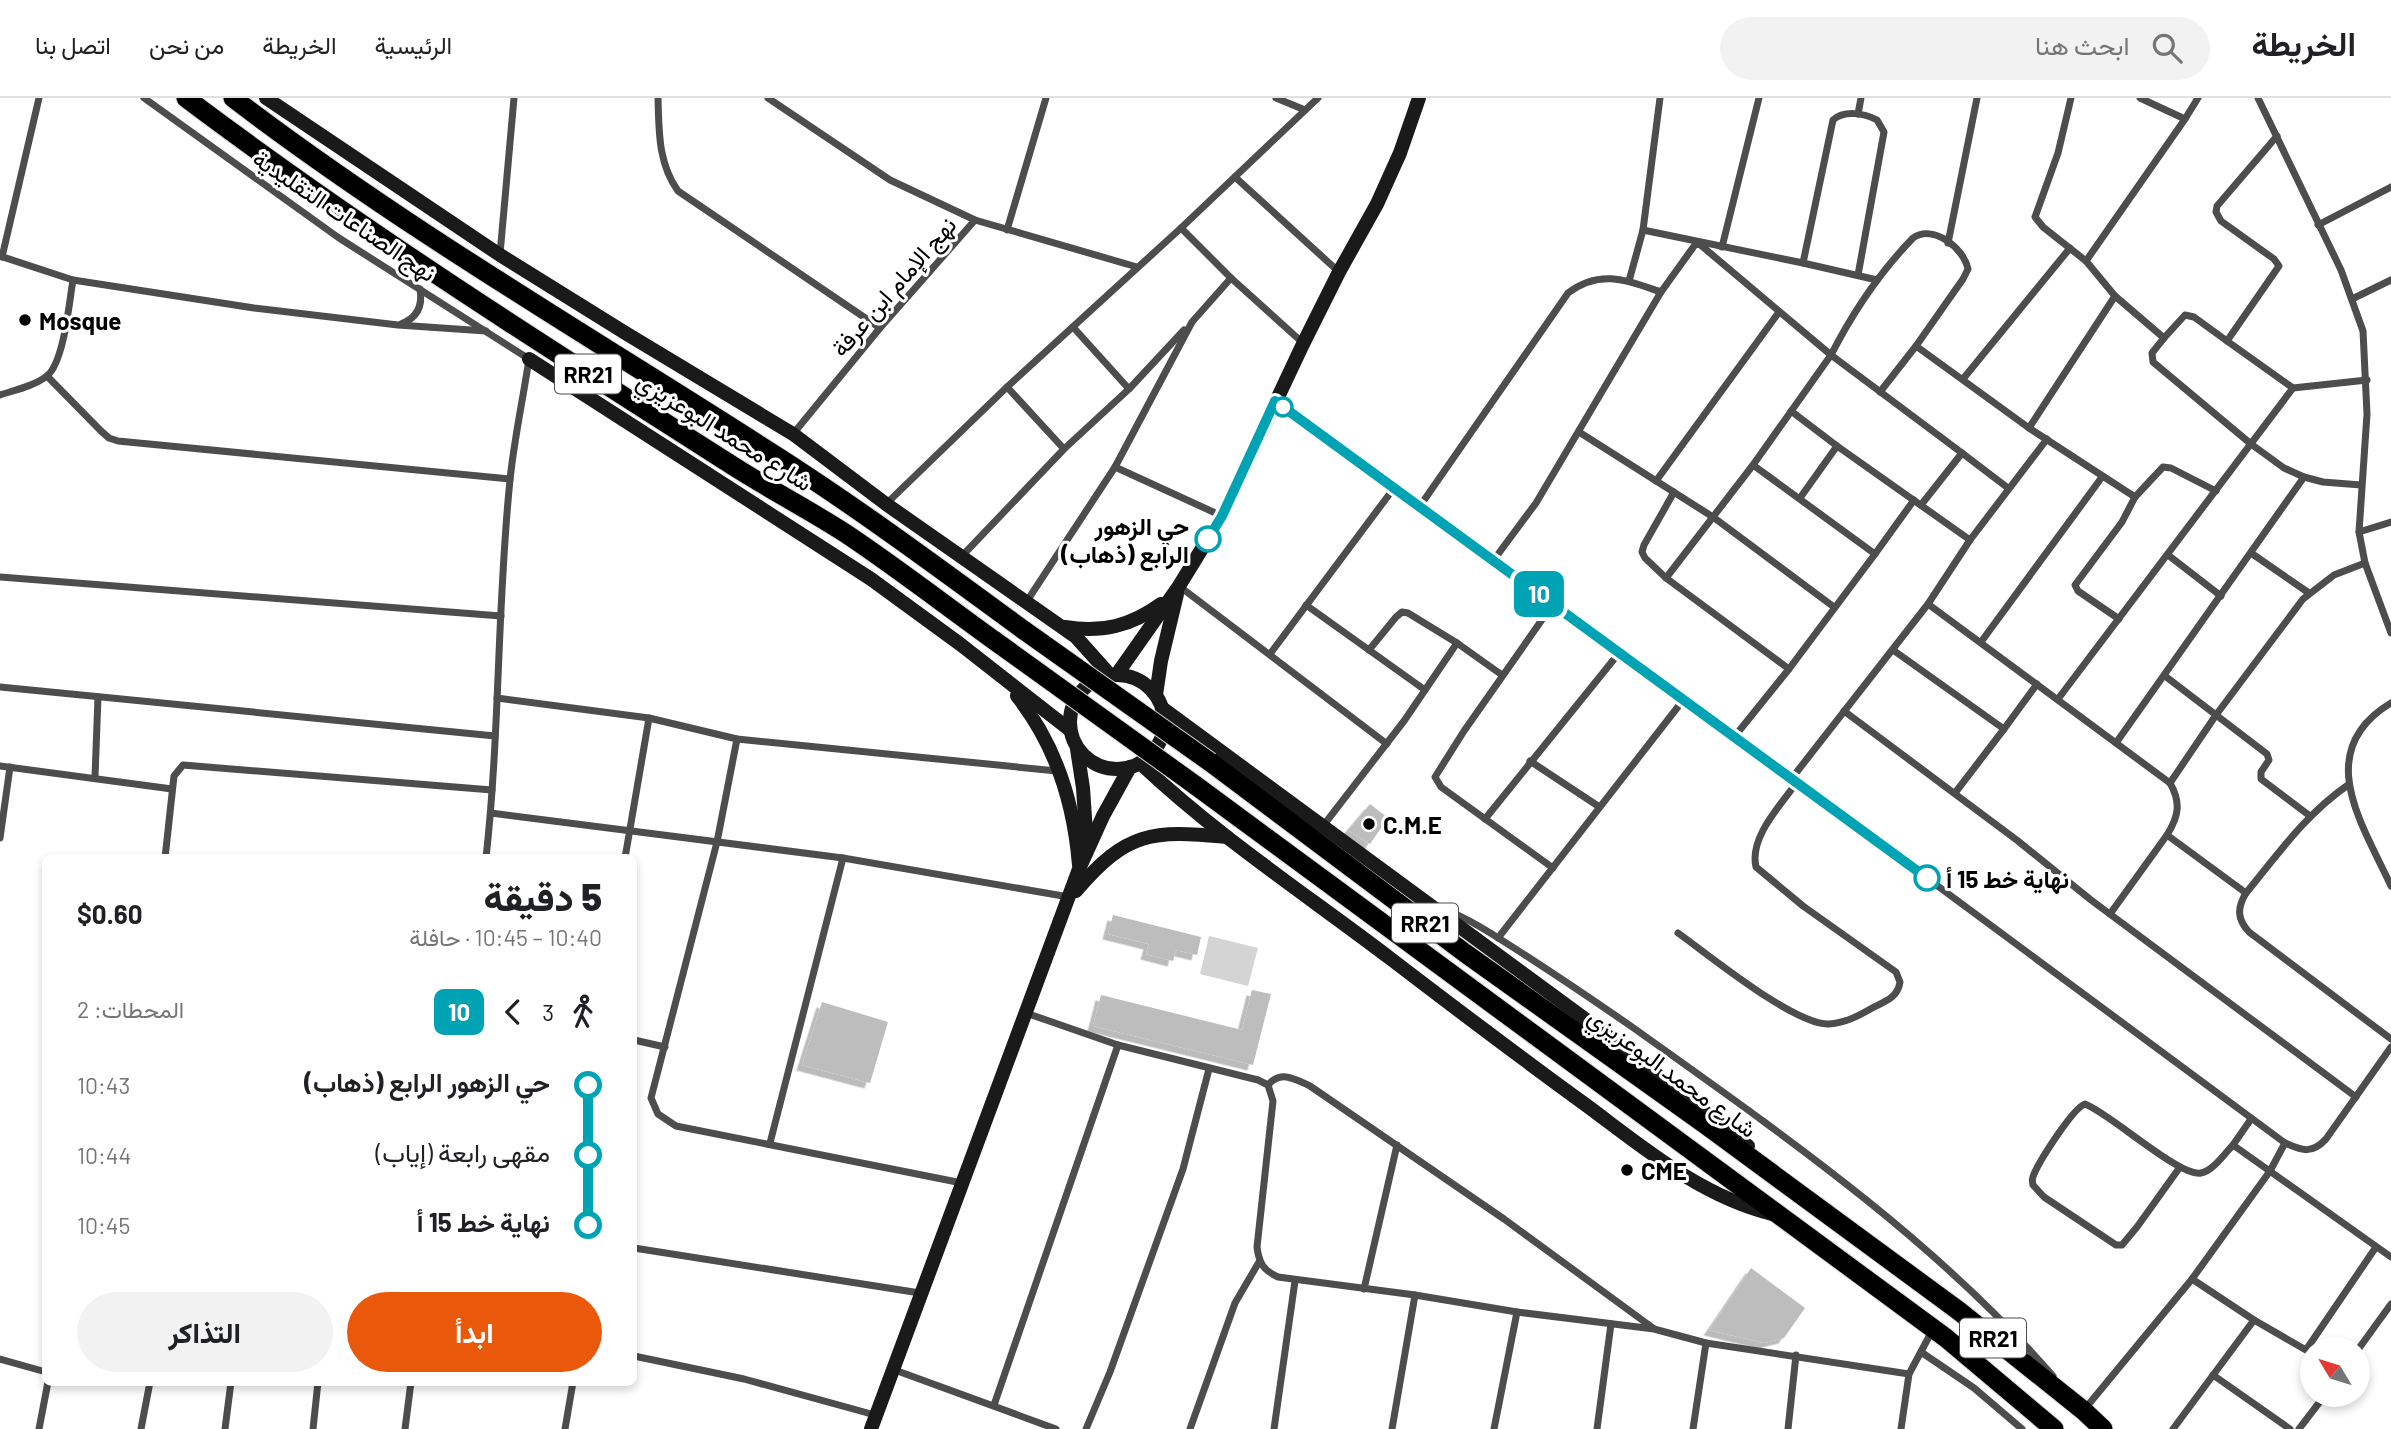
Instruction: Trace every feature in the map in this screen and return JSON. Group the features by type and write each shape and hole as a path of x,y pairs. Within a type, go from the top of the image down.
{"highway":[{"name":"شارع محمد البوعزيزي","path":"186,98 283,171 514,327 758,482 845,533 1195,785 1254,831 1785,1217"},
{"name":"شارع محمد البوعزيزي","path":"233,98 502,285 775,455 861,512 1210,762 1465,953 1959,1311 2103,1429"},
{"name":"RR21","path":"1785,1217 1933,1328 2053,1429"}],"main road":[{"path":"266,98 500,255 793,434 886,503 1062,626 1114,674"},
{"path":"1114,674 1179,586 1222,516 1303,344 1377,204 1400,153 1419,98"},
{"path":"529,359 871,579 1070,730"},
{"path":"1062,626 1094,629 1127,624 1147,615 1179,586"},
{"path":"873,1422 1079,869 1102,816 1135,765 1156,749 1161,739 1164,718 1159,701 1164,647 1179,586"},
{"path":"1087,851 1083,788 1076,746 1070,730 1072,708 1082,690 1099,677 1114,674 1139,680 1159,701 1323,826 1716,1119 1748,1146 1777,1177"},
{"path":"1003,679 1026,707 1045,738 1060,771 1076,836 1079,869"},
{"path":"1076,746 1094,763 1118,769 1135,765 1458,1011 1689,1179 1735,1203 1785,1217"},
{"path":"1070,897 1106,859 1135,840 1176,833 1228,837"}],"street":[{"path":"39,98 1,257 73,280 254,308 398,325 487,331"},
{"name":"نهج الصناعات التقليدية","path":"144,98 319,224 529,359"},
{"path":"500,255 514,98"},
{"path":"658,98 659,140 668,177 678,191 880,328"},
{"name":"نهج الإمام ابن عرفة","path":"768,98 890,180 975,220 880,328 793,434"},
{"path":"1007,230 1046,98"},
{"path":"1276,98 1305,110"},
{"path":"886,503 1318,98"},
{"path":"1629,281 1643,230 1660,98"},
{"path":"1722,247 1759,98"},
{"path":"1858,114 1861,98"},
{"path":"1948,243 1977,98"},
{"path":"2071,98 2054,165 2035,212 2037,222 2086,261 2115,296 2164,338"},
{"path":"2140,98 2185,119"},
{"path":"2086,261 2198,98"},
{"path":"2258,98 2352,299 2362,331 2367,414 2359,532 2365,563 2391,633"},
{"path":"1803,263 1833,120 1840,114 1858,114 1877,120 1884,132 1858,275"},
{"path":"2227,341 2280,266 2221,220 2216,212 2217,206 2277,136"},
{"path":"1235,177 1339,272"},
{"path":"2318,225 2391,187"},
{"path":"975,220 1137,267"},
{"path":"1181,228 1303,344"},
{"path":"1643,230 1877,280"},
{"path":"1666,578 1753,465 1831,355 1856,309 1877,280 1906,245 1919,234 1930,233 1963,254 1968,269 1916,346 1880,392"},
{"path":"1493,561 1536,502 1661,292 1697,242"},
{"path":"1697,242 1831,355 2008,488"},
{"path":"1963,380 2070,248"},
{"path":"1420,506 1568,293 1599,277 1629,281 1661,292"},
{"path":"962,556 1065,449 1129,389 1231,278"},
{"path":"2352,299 2391,279"},
{"path":"0,395 47,376 58,356 73,280"},
{"path":"398,325 410,320 418,311 420,289"},
{"path":"2029,428 2115,296"},
{"path":"1656,481 1779,312"},
{"path":"2361,485 2338,484 2304,477 2284,468 2251,444 2153,362 2152,353 2185,315 2194,317 2293,388 2367,380"},
{"path":"1027,601 1115,467 1192,322"},
{"path":"1073,327 1129,389"},
{"path":"1916,346 2029,428 2135,497"},
{"path":"486,854 510,479 529,359"},
{"path":"47,376 101,431 117,441 510,479"},
{"path":"1007,387 1065,449"},
{"path":"2058,699 2293,388"},
{"path":"1275,401 1795,780 2285,1143 2300,1150 2318,1148 2391,1047"},
{"path":"1791,411 1970,540"},
{"path":"1579,432 1713,517 1834,607"},
{"path":"1678,933 1777,1003 1812,1021 1827,1024 1842,1022 1894,996 1900,982 1896,972 1786,893 1756,867 1755,850 1763,831 1795,780 1844,711 1928,604 1970,540 2047,439"},
{"path":"1800,498 1837,446"},
{"path":"1922,505 1962,453"},
{"path":"1753,465 1875,554"},
{"path":"1115,467 1222,516"},
{"path":"2119,619 2078,591 2075,585 2122,522 2135,497 2163,467 2171,468 2216,491"},
{"path":"1981,642 2102,477"},
{"path":"2116,743 2304,477"},
{"path":"1270,654 1394,488"},
{"path":"1674,492 1642,552 1649,564 1789,669"},
{"path":"1735,736 1789,669 1914,500"},
{"path":"2359,532 2391,522"},
{"path":"2251,553 2309,593"},
{"path":"2168,555 2221,596"},
{"path":"2170,782 2288,615 2309,593 2334,575 2365,563"},
{"path":"0,577 501,616"},
{"path":"1179,586 1387,744"},
{"path":"1553,604 1437,771 1436,777 1441,787 1553,868"},
{"path":"1928,604 2170,782 2179,804 2178,814 2167,835 2110,914"},
{"path":"1306,606 1426,690"},
{"path":"1368,650 1402,612 1415,616 1502,675"},
{"path":"1323,826 1387,744 1457,643"},
{"path":"1893,650 2004,729"},
{"path":"1485,819 1619,653"},
{"path":"2165,676 2267,754 2269,760 2261,772 2261,779 2310,817"},
{"path":"1955,793 2037,684"},
{"path":"0,687 495,736"},
{"path":"95,777 98,697"},
{"path":"496,698 649,718 737,739 1060,771"},
{"path":"1498,938 1598,806 1684,699"},
{"path":"2391,703 2361,730 2354,742 2350,753 2348,785 2362,829 2391,886"},
{"path":"1844,711 2356,1097"},
{"path":"626,854 649,718"},
{"path":"737,739 717,842 651,1098 658,1114 676,1126 962,1183"},
{"path":"1531,761 1598,806"},
{"path":"165,854 174,776 183,765 492,790"},
{"path":"0,766 172,789"},
{"path":"0,838 10,767"},
{"path":"2348,785 2328,799 2310,817 2246,893 2241,901 2239,915 2241,923 2249,932 2391,1039"},
{"path":"491,813 843,858 1070,897"},
{"path":"2167,835 2246,893"},
{"path":"770,1143 843,858"},
{"path":"1429,905 1456,914 1587,995 1722,1090 1864,1198 1980,1299 2084,1411 2192,1279 2270,1171 2285,1143"},
{"path":"1026,1013 1118,1045 1258,1080 1268,1085 1273,1101 1257,1247 1259,1262 1267,1272 1278,1277 1654,1329 1706,1343 1909,1374"},
{"path":"637,1041 664,1047"},
{"path":"994,1405 1118,1045"},
{"path":"1086,1429 1110,1372 1183,1169 1209,1069"},
{"path":"1268,1085 1281,1076 1299,1081 1504,1219 1654,1329"},
{"path":"2180,1167 2144,1219 2122,1245 2116,1245 2044,1197 2033,1185 2034,1173 2042,1160 2076,1111 2085,1104 2180,1167 2196,1173 2208,1170 2233,1145 2251,1119"},
{"path":"1364,1289 1397,1145"},
{"path":"2233,1145 2391,1257"},
{"path":"637,1248 920,1293"},
{"path":"2319,1337 2376,1248"},
{"path":"1189,1429 1235,1303 1259,1262"},
{"path":"2192,1279 2300,1347"},
{"path":"1274,1429 1295,1281"},
{"path":"1392,1429 1415,1295"},
{"path":"2367,1337 2391,1304"},
{"path":"1494,1429 1517,1312"},
{"path":"2173,1429 2254,1320"},
{"path":"1597,1429 1611,1324"},
{"path":"1901,1429 1909,1374 1933,1328"},
{"path":"1693,1429 1706,1343"},
{"path":"1921,1352 1974,1388 2019,1428"},
{"path":"1788,1429 1796,1355"},
{"path":"637,1357 744,1379 873,1422"},
{"path":"0,1359 42,1371"},
{"path":"892,1369 1056,1429"},
{"path":"2213,1375 2290,1429"},
{"path":"39,1429 47,1386"},
{"path":"141,1429 149,1386"},
{"path":"225,1429 230,1386"},
{"path":"313,1429 318,1386"},
{"path":"405,1429 410,1386"},
{"path":"565,1429 572,1386"},
{"path":"2299,1429 2316,1407"}],"shaded area":[{"path":"1209,936 1258,948 1248,986 1200,974"}],"building":[{"name":"C.M.E","path":"1370,804 1388,818 1370,844 1348,830"},
{"path":"1113,915 1201,937 1197,955 1176,950 1173,961 1146,954 1149,944 1108,934"},
{"path":"1252,990 1271,994 1253,1065 1093,1026 1101,995 1242,1030"},
{"path":"822,1002 888,1022 870,1083 802,1065"},
{"path":"1751,1268 1805,1308 1784,1338 1764,1343 1709,1330"}],"bus line":[{"name":"10","path":"1208,539 1222,516 1275,401 1927,878"}],"place":[{"name":"Mosque","path":"25,320"},
{"name":"حي الزهور الرابع (ذهاب)","path":"1208,539"},
{"name":"C.M.E","path":"1369,824"},
{"name":"نهاية خط 15 أ","path":"1927,878"},
{"name":"CME","path":"1627,1170"}]}
